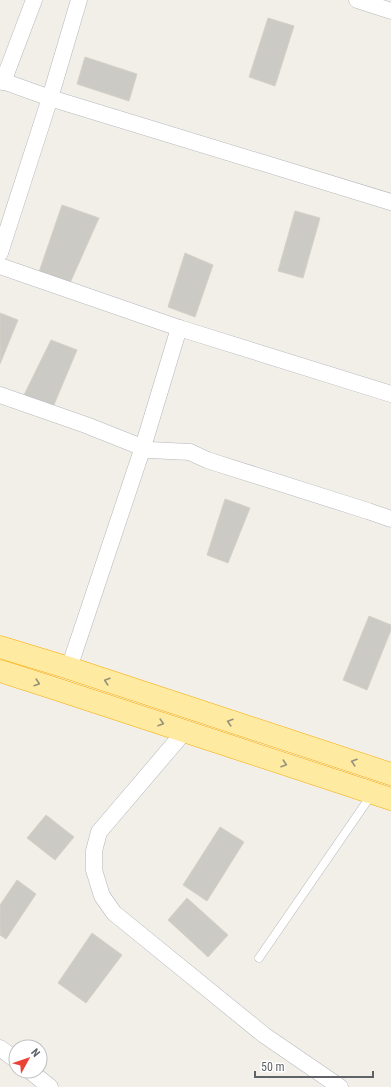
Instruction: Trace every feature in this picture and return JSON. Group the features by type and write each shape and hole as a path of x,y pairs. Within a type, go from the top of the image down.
{"highway":[{"path":"0,647 69,668 391,774"},
{"path":"0,671 382,796"}],"street":[{"path":"34,0 2,81 50,98 391,202"},
{"path":"0,253 50,98 79,0"},
{"path":"357,0 391,11"},
{"path":"0,266 179,328 391,394"},
{"path":"69,668 143,448 179,328"},
{"path":"0,395 86,425 149,450 190,452 207,460 368,511 391,520"},
{"path":"185,731 99,832 94,850 94,870 102,896 114,913 264,1035 340,1087"},
{"path":"40,1079 50,1087"}],"lane":[{"path":"259,958 382,796"}],"building":[{"path":"268,18 294,26 275,86 249,77"},
{"path":"85,57 137,74 129,101 77,84"},
{"path":"62,205 99,218 70,283 39,272"},
{"path":"295,211 320,218 303,278 278,271"},
{"path":"185,253 213,265 195,317 168,307"},
{"path":"0,313 18,320 0,364"},
{"path":"51,340 77,350 53,407 24,395"},
{"path":"225,499 250,508 228,563 207,555"},
{"path":"369,616 391,625 391,630 367,690 343,680"},
{"path":"46,815 74,837 55,860 27,838"},
{"path":"220,827 244,842 207,901 183,885"},
{"path":"17,880 36,894 6,939 0,935 0,905"},
{"path":"187,898 228,935 208,957 168,920"},
{"path":"92,933 122,955 86,1003 58,983"}]}
